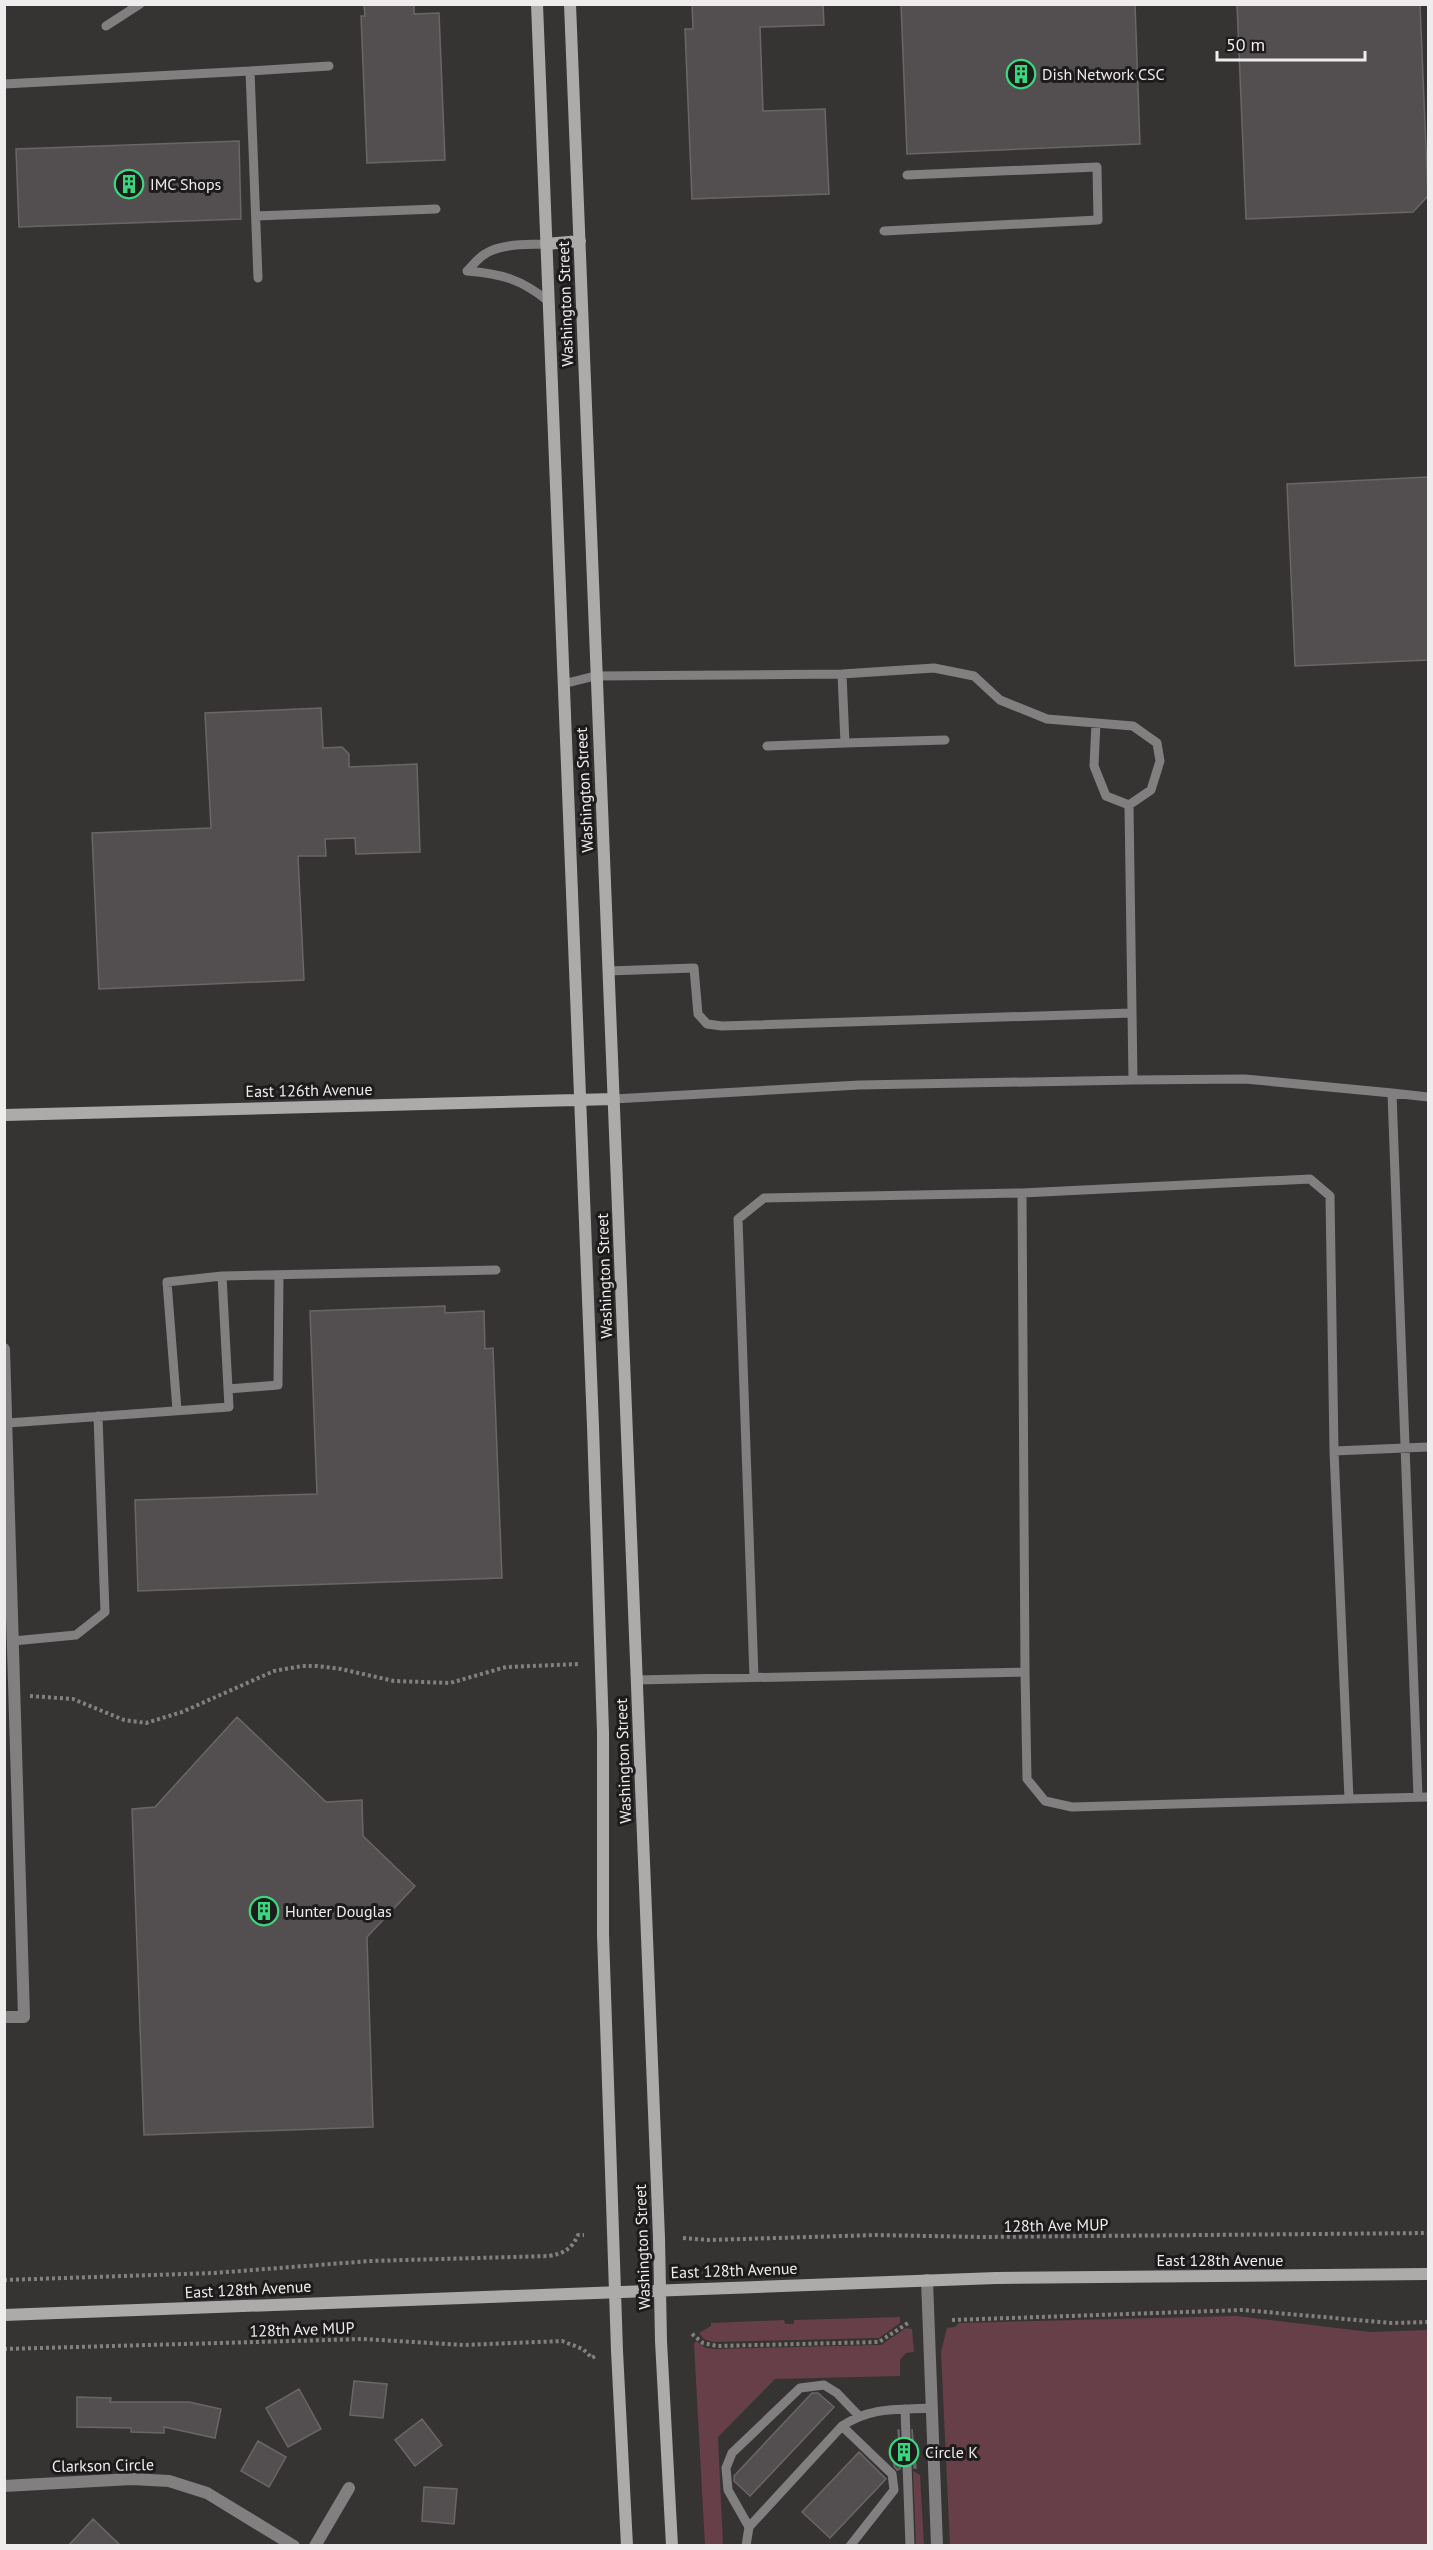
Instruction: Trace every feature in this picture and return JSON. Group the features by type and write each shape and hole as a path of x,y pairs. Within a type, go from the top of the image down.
{"main road":[{"name":"Washington Street","path":"537,4 603,1732 603,1934 615,2291 627,2546"},
{"name":"Washington Street","path":"570,4 672,2546"},
{"path":"546,244 580,241"},
{"name":"East 126th Avenue","path":"4,1115 614,1100"},
{"name":"East 128th Avenue","path":"4,2315 927,2280 1428,2274"}],"street":[{"path":"4,1348 24,2017 4,2017"},
{"path":"927,2280 937,2546"},
{"name":"Clarkson Circle","path":"4,2486 121,2479 169,2481 207,2493 294,2546"},
{"path":"315,2546 349,2488"}],"lane":[{"path":"106,26 140,4"},
{"path":"4,84 329,66"},
{"path":"250,71 258,278"},
{"path":"884,231 1098,220 1097,167 907,175"},
{"path":"256,216 436,209"},
{"path":"546,244 517,245 495,250 485,254 467,271 511,278 532,288 548,301"},
{"path":"563,684 596,676 842,674 934,668 974,676 1000,700 1047,719 1133,726 1157,743 1160,761 1151,790 1129,805"},
{"path":"842,674 845,743"},
{"path":"1096,723 1094,766 1106,796 1129,805"},
{"path":"767,746 945,740"},
{"path":"1129,805 1133,1080"},
{"path":"608,971 694,968 698,1014 707,1024 722,1026 1131,1013"},
{"path":"614,1100 859,1085 1245,1079 1428,1097"},
{"path":"1392,1093 1407,1448 1418,1797"},
{"path":"754,1677 738,1220 764,1198 1022,1193 1310,1179 1330,1196 1334,1451 1349,1799"},
{"path":"1022,1193 1027,1779 1045,1801 1072,1807 1428,1797"},
{"path":"177,1410 167,1282 222,1276 496,1270"},
{"path":"228,1389 278,1385 279,1275"},
{"path":"8,1423 229,1407 222,1276"},
{"path":"13,1641 76,1635 105,1612 98,1416"},
{"path":"1334,1451 1428,1447"},
{"path":"636,1680 1025,1672"},
{"path":"749,2527 728,2490 726,2468 732,2453 800,2388 824,2385 837,2393 858,2415"},
{"path":"905,2409 910,2546"},
{"path":"746,2546 749,2527 842,2426 858,2415 876,2410 932,2409"},
{"path":"842,2426 892,2474 894,2490 850,2546"}],"path":[{"path":"30,1696 73,1699 124,1720 146,1723 182,1712 274,1671 303,1666 341,1669 410,1683 450,1683 506,1667 579,1664"},
{"name":"128th Ave MUP","path":"684,2238 709,2240 876,2235 981,2237 1428,2233"},
{"path":"4,2280 214,2273 370,2261 549,2256 564,2253 573,2246 578,2235 584,2235"},
{"path":"952,2320 1243,2310 1391,2323 1428,2322"},
{"path":"692,2334 703,2343 717,2346 879,2342 908,2323"},
{"name":"128th Ave MUP","path":"4,2349 363,2339 464,2345 562,2341 583,2349 592,2358 595,2356"}],"shaded area":[{"path":"1236,2316 1370,2332 1428,2330 1428,2545 950,2545 941,2352 947,2328 955,2327 959,2323"},
{"path":"900,2317 900,2323 879,2338 713,2342 704,2339 699,2333 711,2326 711,2323 784,2320 785,2324 794,2324 794,2320"},
{"path":"906,2328 912,2329 914,2352 906,2353 900,2360 900,2376 775,2379 718,2437 723,2545 705,2545 694,2344 696,2341 706,2348 715,2349 881,2345"},
{"path":"913,2471 920,2475 924,2545 916,2545"}],"building":[{"path":"364,4 414,4 414,14 439,13 445,160 367,163 361,16 365,16"},
{"path":"692,4 823,4 824,25 760,27 763,111 825,109 829,194 692,199 685,29 693,29"},
{"name":"Dish Network CSC","path":"901,4 1135,4 1140,144 907,154"},
{"path":"1237,4 1420,4 1428,196 1413,212 1246,219"},
{"name":"IMC Shops","path":"239,141 241,219 19,227 16,149"},
{"path":"1428,477 1428,660 1295,666 1287,484"},
{"path":"321,708 323,748 342,747 349,754 349,767 417,764 420,852 356,854 355,838 325,839 326,856 298,856 304,980 99,989 92,833 211,828 205,713"},
{"path":"445,1306 445,1313 484,1311 485,1349 493,1348 502,1578 138,1591 135,1500 317,1494 310,1311"},
{"name":"Hunter Douglas","path":"237,1717 326,1802 362,1800 363,1836 415,1886 367,1937 373,2127 144,2135 132,1809 155,1807"},
{"path":"354,2381 387,2384 383,2418 350,2415"},
{"path":"299,2389 321,2429 288,2447 266,2408"},
{"path":"812,2393 818,2393 834,2407 750,2496 734,2481 734,2476"},
{"path":"77,2397 111,2398 110,2402 189,2402 221,2409 215,2438 164,2427 164,2433 131,2432 131,2428 77,2427"},
{"path":"422,2419 442,2445 415,2466 395,2440"},
{"path":"912,2429 916,2468 914,2468"},
{"path":"899,2430 900,2469 897,2470 894,2466 892,2444 899,2443"},
{"path":"258,2441 286,2457 269,2487 241,2471"},
{"name":"Circle K","path":"859,2452 886,2479 830,2538 802,2512"},
{"path":"424,2487 457,2489 454,2524 422,2521"},
{"path":"93,2519 121,2546 68,2546"}],"place":[{"name":"Dish Network CSC","path":"1021,74"},
{"name":"IMC Shops","path":"129,184"},
{"name":"Hunter Douglas","path":"264,1911"},
{"name":"Circle K","path":"904,2452"}]}
